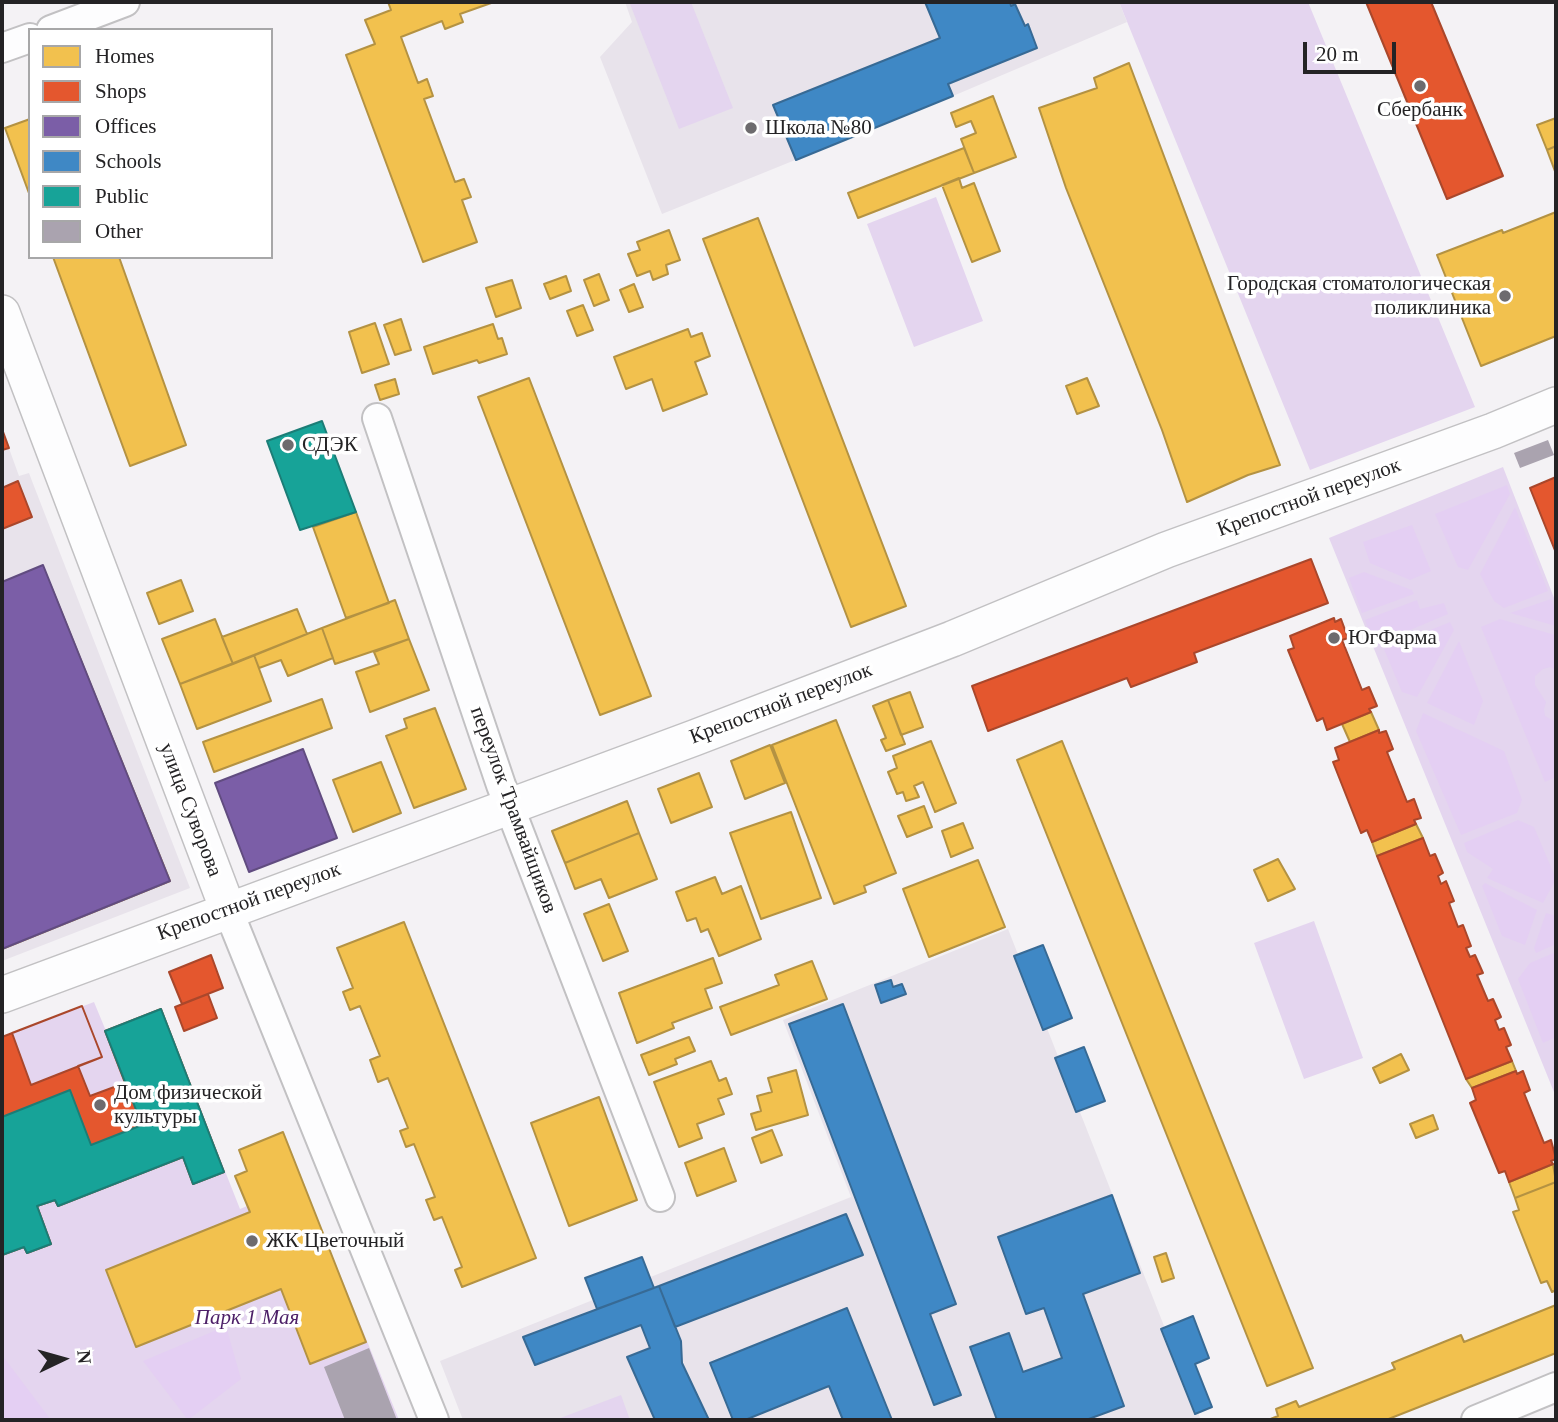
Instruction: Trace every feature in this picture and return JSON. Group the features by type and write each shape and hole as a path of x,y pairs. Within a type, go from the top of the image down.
{"street":[{"path":"56,28 125,2"},
{"path":"2,48 28,39"},
{"name":"улица Суворова","path":"2,313 228,910 434,1420"},
{"name":"Крепостной переулок","path":"2,995 953,639 1166,550 1493,431 1556,405"},
{"name":"переулок Трамвайщиков","path":"377,418 509,807 660,1197"},
{"path":"1476,1420 1556,1387"}],"shaded area":[{"name":"Школа №80","path":"625,2 1119,2 1127,22 662,214 600,57 632,22"},
{"path":"2,429 19,476 29,473 190,888 2,961"},
{"path":"1507,485 1510,494 1468,570 1458,567 1435,514"},
{"path":"1515,507 1548,591 1504,608 1494,601 1480,574"},
{"path":"1412,525 1431,571 1410,580 1370,563 1363,542"},
{"path":"1364,572 1412,590 1414,594 1362,613 1349,578"},
{"path":"1551,599 1556,613 1556,626 1510,613"},
{"path":"1417,600 1420,609 1444,603 1448,614 1382,642 1371,637 1365,620"},
{"path":"1500,619 1556,637 1556,670 1550,667 1543,669 1535,676 1535,685 1546,702 1545,716 1556,722 1556,777 1545,782 1481,627"},
{"path":"1450,622 1454,630 1417,697 1402,692 1384,649"},
{"path":"1459,641 1483,701 1474,725 1427,703"},
{"path":"1423,713 1504,751 1522,800 1517,813 1461,835 1416,731"},
{"path":"1518,820 1534,827 1556,879 1543,903 1487,878 1493,869 1467,852 1464,843"},
{"path":"1485,883 1537,910 1525,945 1502,936 1482,886"},
{"path":"1546,913 1556,916 1556,944 1536,953 1534,948"},
{"path":"1008,929 1201,1420 463,1420 440,1361 851,1197 783,1020"},
{"path":"1556,952 1556,1037 1543,1043 1518,979 1530,963"},
{"path":"226,1326 241,1379 188,1420 143,1361"},
{"path":"2,1355 51,1420 2,1420"}],"green space":[{"path":"691,2 733,108 679,129 630,4"},
{"path":"1119,2 1308,2 1475,407 1310,470"},
{"path":"936,197 983,321 914,347 867,224"},
{"path":"1503,467 1556,603 1556,1097 1329,538"},
{"path":"1314,921 1363,1058 1304,1079 1254,943"},
{"name":"Парк 1 Мая","path":"94,1002 106,1031 161,1009 240,1209 303,1183 399,1420 2,1420 2,1037"},
{"path":"621,1395 630,1420 555,1420"}],"building: Homes":[{"path":"388,2 494,2 460,14 463,22 445,29 442,21 401,37 418,83 427,79 433,96 424,99 455,182 464,179 471,197 462,200 477,242 423,262 346,55 375,44 365,20 391,10"},
{"path":"1129,63 1280,465 1248,475 1187,502 1162,430 1066,188 1039,108 1097,88 1094,78"},
{"path":"993,96 1016,157 974,173 961,139 976,133 971,121 956,127 951,113"},
{"path":"1556,118 1556,146 1547,150 1537,125"},
{"path":"28,120 28,191 5,128"},
{"path":"1556,146 1556,174 1547,150"},
{"path":"964,148 974,173 858,218 848,193"},
{"path":"959,178 962,188 974,183 1000,251 972,262 942,185"},
{"name":"Городская стоматологическая поликлиника","path":"1556,212 1556,336 1481,366 1437,255"},
{"path":"758,218 906,606 851,627 703,239"},
{"path":"669,230 680,260 666,265 668,274 653,280 650,271 637,276 628,254 640,250 637,242"},
{"path":"54,259 120,259 186,445 130,466"},
{"path":"599,274 609,300 594,306 584,280"},
{"path":"566,276 571,291 550,299 544,284"},
{"path":"512,280 521,308 496,317 486,288"},
{"path":"634,284 643,307 629,312 620,290"},
{"path":"583,305 593,330 577,336 567,311"},
{"path":"401,319 411,350 395,355 384,325"},
{"path":"375,323 389,364 362,373 349,332"},
{"path":"493,324 498,339 502,338 507,354 433,374 424,347"},
{"path":"688,329 691,337 702,333 710,356 695,362 707,394 663,411 652,379 626,389 614,357"},
{"path":"529,378 651,696 600,715 478,397"},
{"path":"1087,378 1099,406 1077,414 1066,386"},
{"path":"395,379 399,394 380,400 375,385"},
{"path":"356,512 389,603 346,618 313,527"},
{"path":"181,580 193,611 159,624 147,593"},
{"path":"51,586 170,881 2,949 2,855 56,832 7,710 2,712 2,607"},
{"path":"395,600 409,639 335,664 322,628"},
{"path":"297,609 307,634 233,664 222,637"},
{"path":"215,619 233,664 180,684 162,639"},
{"path":"322,628 333,658 288,676 281,660 259,668 254,655"},
{"path":"409,639 429,690 370,712 356,672 379,664 374,652"},
{"path":"254,655 271,701 197,729 180,684"},
{"path":"910,692 923,727 901,735 888,700"},
{"path":"322,699 332,728 214,772 203,742"},
{"path":"888,700 905,744 886,751 881,740 886,738 873,706"},
{"path":"435,708 466,789 414,808 386,736 407,728 404,719"},
{"path":"1371,712 1379,730 1350,742 1342,724"},
{"path":"836,720 896,873 864,886 866,892 834,904 772,745"},
{"path":"931,741 956,803 935,812 923,782 914,786 919,797 906,801 903,792 897,794 888,772 897,768 893,756"},
{"path":"1062,741 1313,1368 1267,1386 1017,760"},
{"path":"770,745 785,783 745,799 731,761"},
{"path":"381,762 401,813 353,832 333,780"},
{"path":"699,773 712,807 671,823 658,789"},
{"path":"627,801 639,833 565,863 552,831"},
{"path":"924,806 932,827 907,837 898,816"},
{"path":"791,812 821,898 761,919 730,833"},
{"path":"963,823 973,848 951,857 942,831"},
{"path":"1416,824 1423,838 1377,856 1372,842"},
{"path":"639,833 657,879 609,898 601,879 575,889 565,863"},
{"path":"1278,859 1295,889 1268,901 1254,870"},
{"path":"978,860 1005,927 929,957 903,889"},
{"path":"715,877 722,894 741,886 761,939 719,956 708,929 701,932 696,918 687,921 676,892"},
{"path":"609,904 628,951 603,961 584,914"},
{"path":"404,922 536,1258 462,1287 455,1270 462,1267 442,1217 434,1220 426,1200 435,1197 414,1144 406,1147 400,1131 408,1128 388,1078 378,1082 370,1060 380,1056 360,1006 350,1010 343,992 353,988 337,948"},
{"path":"713,958 722,983 705,989 712,1008 672,1023 674,1028 637,1043 619,993"},
{"path":"812,961 827,999 731,1035 720,1007 779,985 775,975"},
{"path":"689,1037 695,1051 675,1059 677,1064 649,1075 641,1055"},
{"path":"1401,1054 1409,1070 1380,1083 1373,1068"},
{"path":"711,1061 719,1081 726,1078 732,1094 718,1099 724,1114 697,1124 702,1138 679,1147 654,1082"},
{"path":"1512,1061 1516,1071 1472,1088 1466,1079"},
{"path":"796,1070 808,1115 756,1130 751,1114 761,1111 757,1096 772,1092 768,1078"},
{"path":"599,1097 637,1200 569,1226 531,1123"},
{"path":"1433,1115 1438,1129 1416,1138 1410,1124"},
{"path":"772,1130 782,1155 761,1163 752,1138"},
{"name":"ЖК Цветочный","path":"283,1132 366,1342 310,1364 281,1289 136,1347 106,1270 250,1212 235,1176 247,1171 239,1150"},
{"path":"724,1148 736,1181 697,1196 685,1163"},
{"path":"1553,1164 1556,1182 1515,1198 1509,1182"},
{"path":"1556,1182 1556,1290 1552,1292 1547,1281 1541,1283 1513,1212 1519,1210 1515,1198"},
{"path":"1166,1253 1174,1278 1162,1282 1154,1257"},
{"path":"1556,1305 1556,1353 1386,1420 1268,1420 1278,1416 1276,1409 1296,1401 1299,1407 1395,1369 1392,1363 1461,1335 1464,1342"}],"building: Shops":[{"path":"1366,2 1431,2 1503,176 1447,199"},
{"path":"2,429 9,448 2,450"},
{"path":"1556,477 1556,553 1530,488"},
{"path":"18,481 32,517 2,529 2,488"},
{"path":"1311,559 1328,603 1194,653 1197,662 1131,687 1127,678 988,731 972,686"},
{"path":"1334,618 1335,622 1341,619 1348,638 1342,640 1362,690 1369,687 1377,706 1369,709 1371,712 1327,730 1323,718 1317,721 1288,650 1294,648 1290,636"},
{"path":"1379,730 1379,733 1386,731 1393,749 1387,752 1407,802 1414,799 1421,818 1414,820 1416,824 1372,842 1367,830 1361,833 1333,762 1339,760 1335,748"},
{"path":"1423,838 1430,856 1435,854 1443,873 1438,876 1441,884 1446,881 1454,901 1449,903 1458,927 1463,925 1471,946 1466,948 1470,957 1475,955 1483,973 1477,975 1488,1001 1493,999 1501,1017 1495,1020 1499,1030 1504,1028 1511,1045 1506,1047 1512,1061 1466,1079 1377,856"},
{"path":"211,955 223,988 182,1004 169,972"},
{"path":"208,994 217,1018 184,1031 175,1007"},
{"path":"82,1006 102,1057 31,1085 12,1033"},
{"name":"Дом физической культуры","path":"82,1006 102,1057 78,1066 90,1096 125,1083 105,1031 161,1009 224,1172 193,1184 183,1157 58,1206 55,1200 37,1206 51,1244 27,1253 24,1247 2,1255 2,1037"},
{"path":"1516,1071 1517,1074 1523,1071 1530,1090 1524,1093 1544,1143 1551,1140 1556,1159 1551,1161 1553,1164 1509,1182 1505,1171 1499,1173 1470,1103 1476,1100 1472,1088"}],"building: Offices":[{"path":"43,565 170,881 2,949 2,582"},
{"path":"303,749 337,838 249,872 215,783"}],"building: Schools":[{"path":"925,2 1015,4 1025,26 1028,24 1037,48 948,84 953,96 796,160 773,105 940,38"},
{"path":"1043,945 1072,1018 1043,1030 1014,956"},
{"path":"891,980 893,987 902,984 906,994 881,1003 875,985"},
{"path":"843,1004 956,1304 930,1314 961,1395 934,1405 789,1024"},
{"path":"1084,1047 1105,1101 1076,1112 1055,1058"},
{"path":"1112,1195 1140,1273 1083,1294 1124,1406 1086,1420 997,1420 970,1347 1009,1333 1023,1372 1062,1358 1044,1308 1026,1314 998,1237"},
{"path":"846,1214 863,1255 675,1327 659,1286"},
{"path":"642,1257 654,1288 597,1309 585,1278"},
{"path":"659,1286 681,1341 682,1363 709,1420 655,1420 627,1357 650,1348 641,1325 535,1365 523,1337"},
{"path":"847,1308 892,1420 843,1420 829,1386 745,1420 733,1420 710,1363"},
{"path":"1193,1316 1209,1358 1195,1364 1212,1407 1195,1414 1161,1329"}],"building: Public":[{"path":"322,421 356,512 300,530 267,441"},
{"path":"161,1009 224,1172 193,1184 183,1157 58,1206 55,1200 37,1206 51,1244 27,1253 24,1247 2,1255 2,1117 70,1090 91,1145 142,1125 105,1031"}],"building: Other":[{"path":"1548,440 1554,455 1520,468 1514,453"},
{"path":"369,1348 397,1420 345,1420 324,1367"}],"place":[{"name":"Сбербанк","path":"1420,86"},
{"name":"Школа №80","path":"751,128"},
{"name":"Городская стоматологическая поликлиника","path":"1505,296"},
{"name":"СДЭК","path":"288,445"},
{"name":"ЮгФарма","path":"1334,638"},
{"name":"Дом физической культуры","path":"100,1105"},
{"name":"ЖК Цветочный","path":"252,1241"}]}
